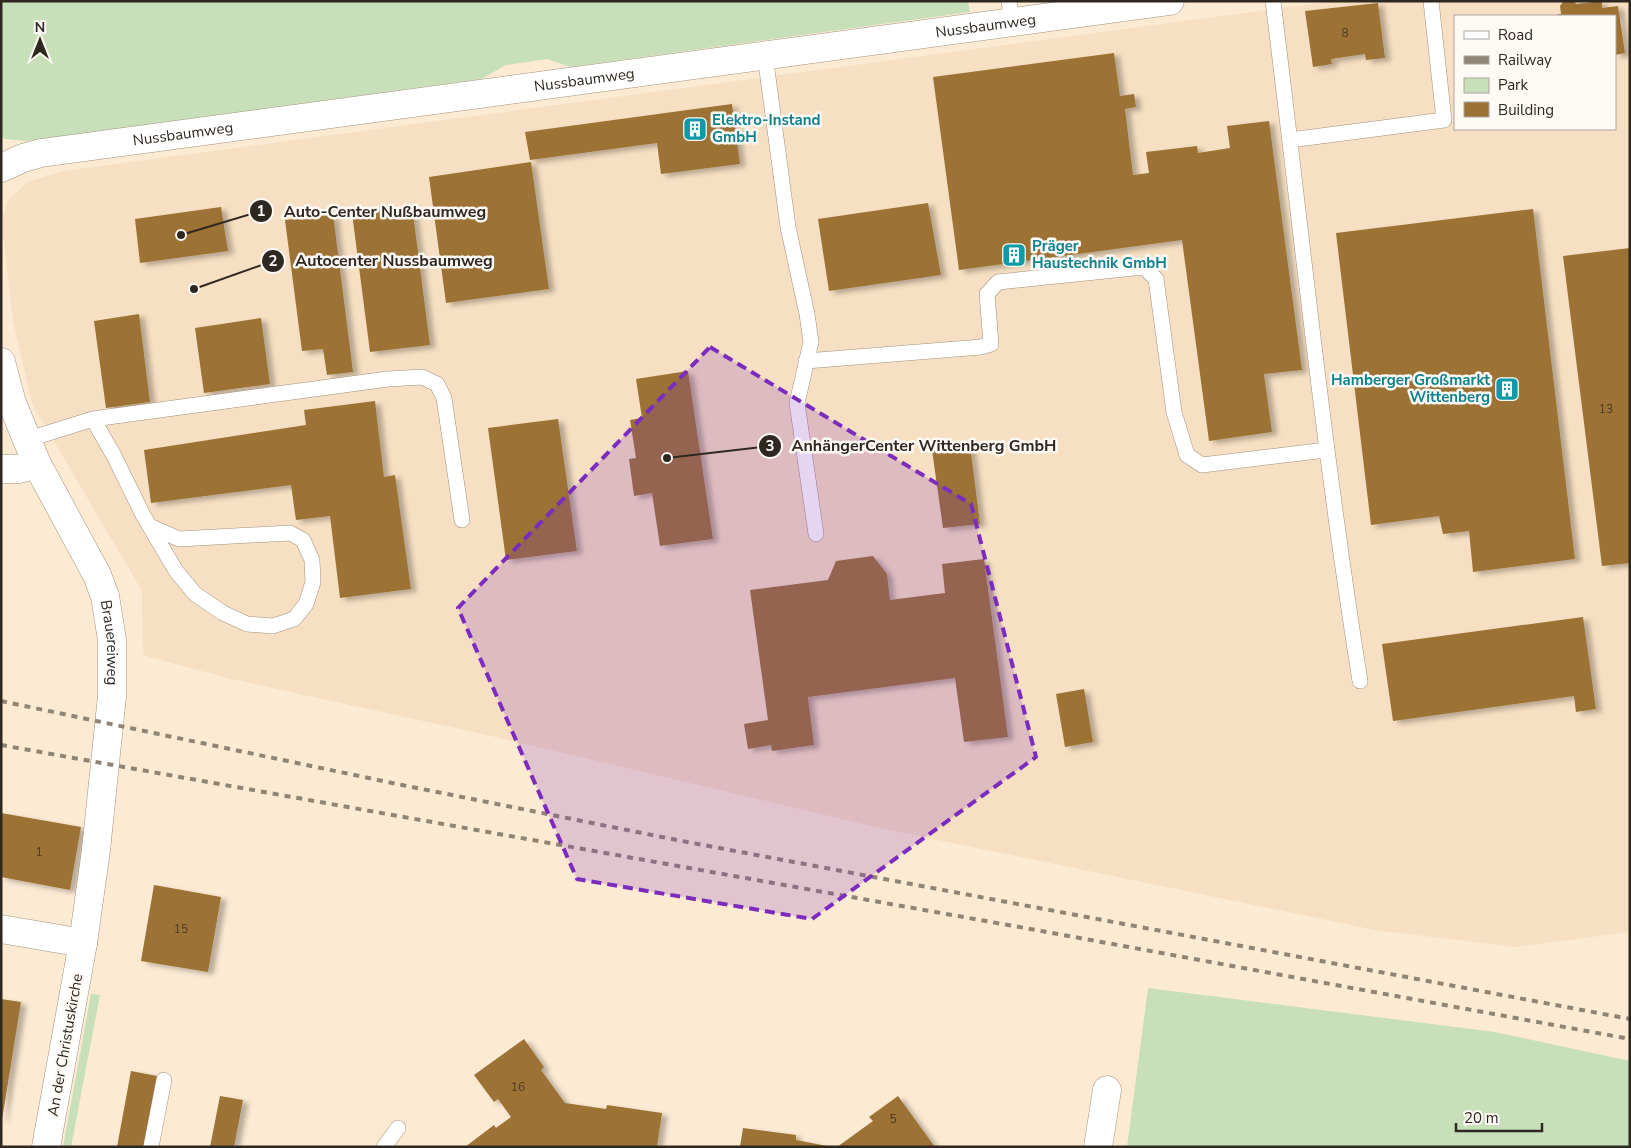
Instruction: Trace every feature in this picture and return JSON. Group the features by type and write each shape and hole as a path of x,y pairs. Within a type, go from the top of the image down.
{"street":[{"name":"Nussbaumweg","path":"1,168 23,158 41,153 765,55 1011,12 1168,1"},
{"name":"Brauereiweg","path":"1,362 12,403 31,452 97,575 105,596 112,640 112,688 107,756 83,944"},
{"path":"1,468 19,469 31,452"},
{"path":"1,929 83,944"},
{"name":"An der Christuskirche","path":"46,1147 83,944"},
{"path":"1098,1147 1107,1090"}],"lane":[{"path":"1273,1 1326,450 1343,576 1360,681"},
{"path":"1290,140 1444,120 1431,1"},
{"path":"765,55 788,227 807,314 811,342 797,403 816,534"},
{"path":"806,362 981,347 992,344 987,294 998,282 1144,267 1156,279 1174,412 1187,454 1202,465 1326,450"},
{"path":"31,452 93,419 388,379 422,377 437,384 444,398 462,520"},
{"path":"93,419 114,456 143,515 176,571 196,594 223,613 248,624 273,626 294,619 306,604 313,582 312,560 303,540 290,533 180,540 152,528"},
{"path":"151,1147 164,1080"},
{"path":"384,1147 398,1128"}],"highlighted area":[{"path":"710,347 971,504 1036,757 812,919 577,879 458,608"}],"shaded area":[{"path":"1334,1 1630,1 1630,932 1515,947 1375,930 880,828 483,734 227,678 143,655 142,591 32,404 13,320 2,223 8,200 28,182 63,171"}],"green space":[{"path":"1,1 968,1 970,12 570,67 547,59 506,65 481,79 26,141 5,139 1,136"},
{"path":"1148,988 1495,1032 1630,1061 1630,1147 1127,1147"},
{"path":"91,994 100,995 71,1147 63,1147"}],"building":[{"path":"1574,1 1576,4 1602,1 1602,8 1618,6 1625,53 1616,55 1616,15 1558,15 1561,14 1560,6 1563,2"},
{"path":"1378,3 1385,58 1366,60 1365,54 1331,59 1332,64 1313,67 1305,11"},
{"name":"Präger Haustechnik GmbH","path":"1114,53 1120,96 1134,94 1136,107 1125,109 1133,175 1149,173 1146,152 1197,146 1198,153 1230,148 1227,126 1269,121 1302,370 1264,374 1272,432 1209,441 1182,240 959,270 933,77"},
{"path":"732,104 740,164 661,174 657,143 530,160 525,132"},
{"path":"531,162 549,289 446,303 429,177"},
{"path":"928,203 941,275 829,291 818,219"},
{"path":"412,206 430,345 370,352 352,213"},
{"path":"221,207 228,251 140,263 135,219"},
{"path":"1533,209 1575,559 1473,572 1469,531 1443,534 1439,516 1371,525 1336,233"},
{"path":"333,214 353,372 327,375 323,349 302,351 285,220"},
{"path":"1630,248 1630,563 1602,566 1563,256"},
{"path":"139,314 150,402 106,408 94,321"},
{"path":"261,318 270,384 204,393 195,328"},
{"path":"688,371 713,539 660,546 652,493 634,496 629,459 636,458 630,420 642,418 636,379"},
{"path":"375,401 384,477 395,475 411,589 340,598 330,516 296,520 291,485 151,503 144,450 306,425 304,410"},
{"path":"558,419 577,551 506,560 488,428"},
{"path":"970,445 980,524 943,528 932,450"},
{"path":"873,556 887,574 890,600 945,593 942,564 984,559 1008,737 964,742 955,678 808,697 814,745 772,751 771,745 748,749 744,724 768,720 750,590 828,580 836,561"},
{"path":"1583,617 1596,709 1576,712 1574,696 1393,721 1382,644"},
{"path":"1084,689 1093,742 1065,747 1056,694"},
{"path":"1,813 81,827 70,890 1,877"},
{"path":"154,885 221,897 208,972 141,961"},
{"path":"1,999 21,1002 2,1120 1,1120"},
{"path":"524,1039 544,1067 541,1070 565,1103 606,1109 607,1105 662,1113 657,1147 465,1147 494,1125 496,1128 511,1117 498,1099 494,1102 474,1075"},
{"path":"131,1071 157,1076 144,1147 117,1147"},
{"path":"220,1096 243,1100 234,1147 210,1147"},
{"path":"898,1096 935,1147 837,1147 873,1121 869,1117"},
{"path":"743,1128 796,1135 796,1140 832,1147 740,1147"}],"railway":[{"path":"1,701 402,785 682,841 1630,1019"},
{"path":"1,745 1036,930 1630,1039"}],"place":[{"name":"Elektro-Instand GmbH","path":"695,129"},
{"name":"Auto-Center Nußbaumweg","path":"181,235"},
{"name":"Präger Haustechnik GmbH","path":"1014,255"},
{"name":"Autocenter Nussbaumweg","path":"194,289"},
{"name":"Hamberger Großmarkt Wittenberg","path":"1507,389"},
{"name":"AnhängerCenter Wittenberg GmbH","path":"667,458"}]}
